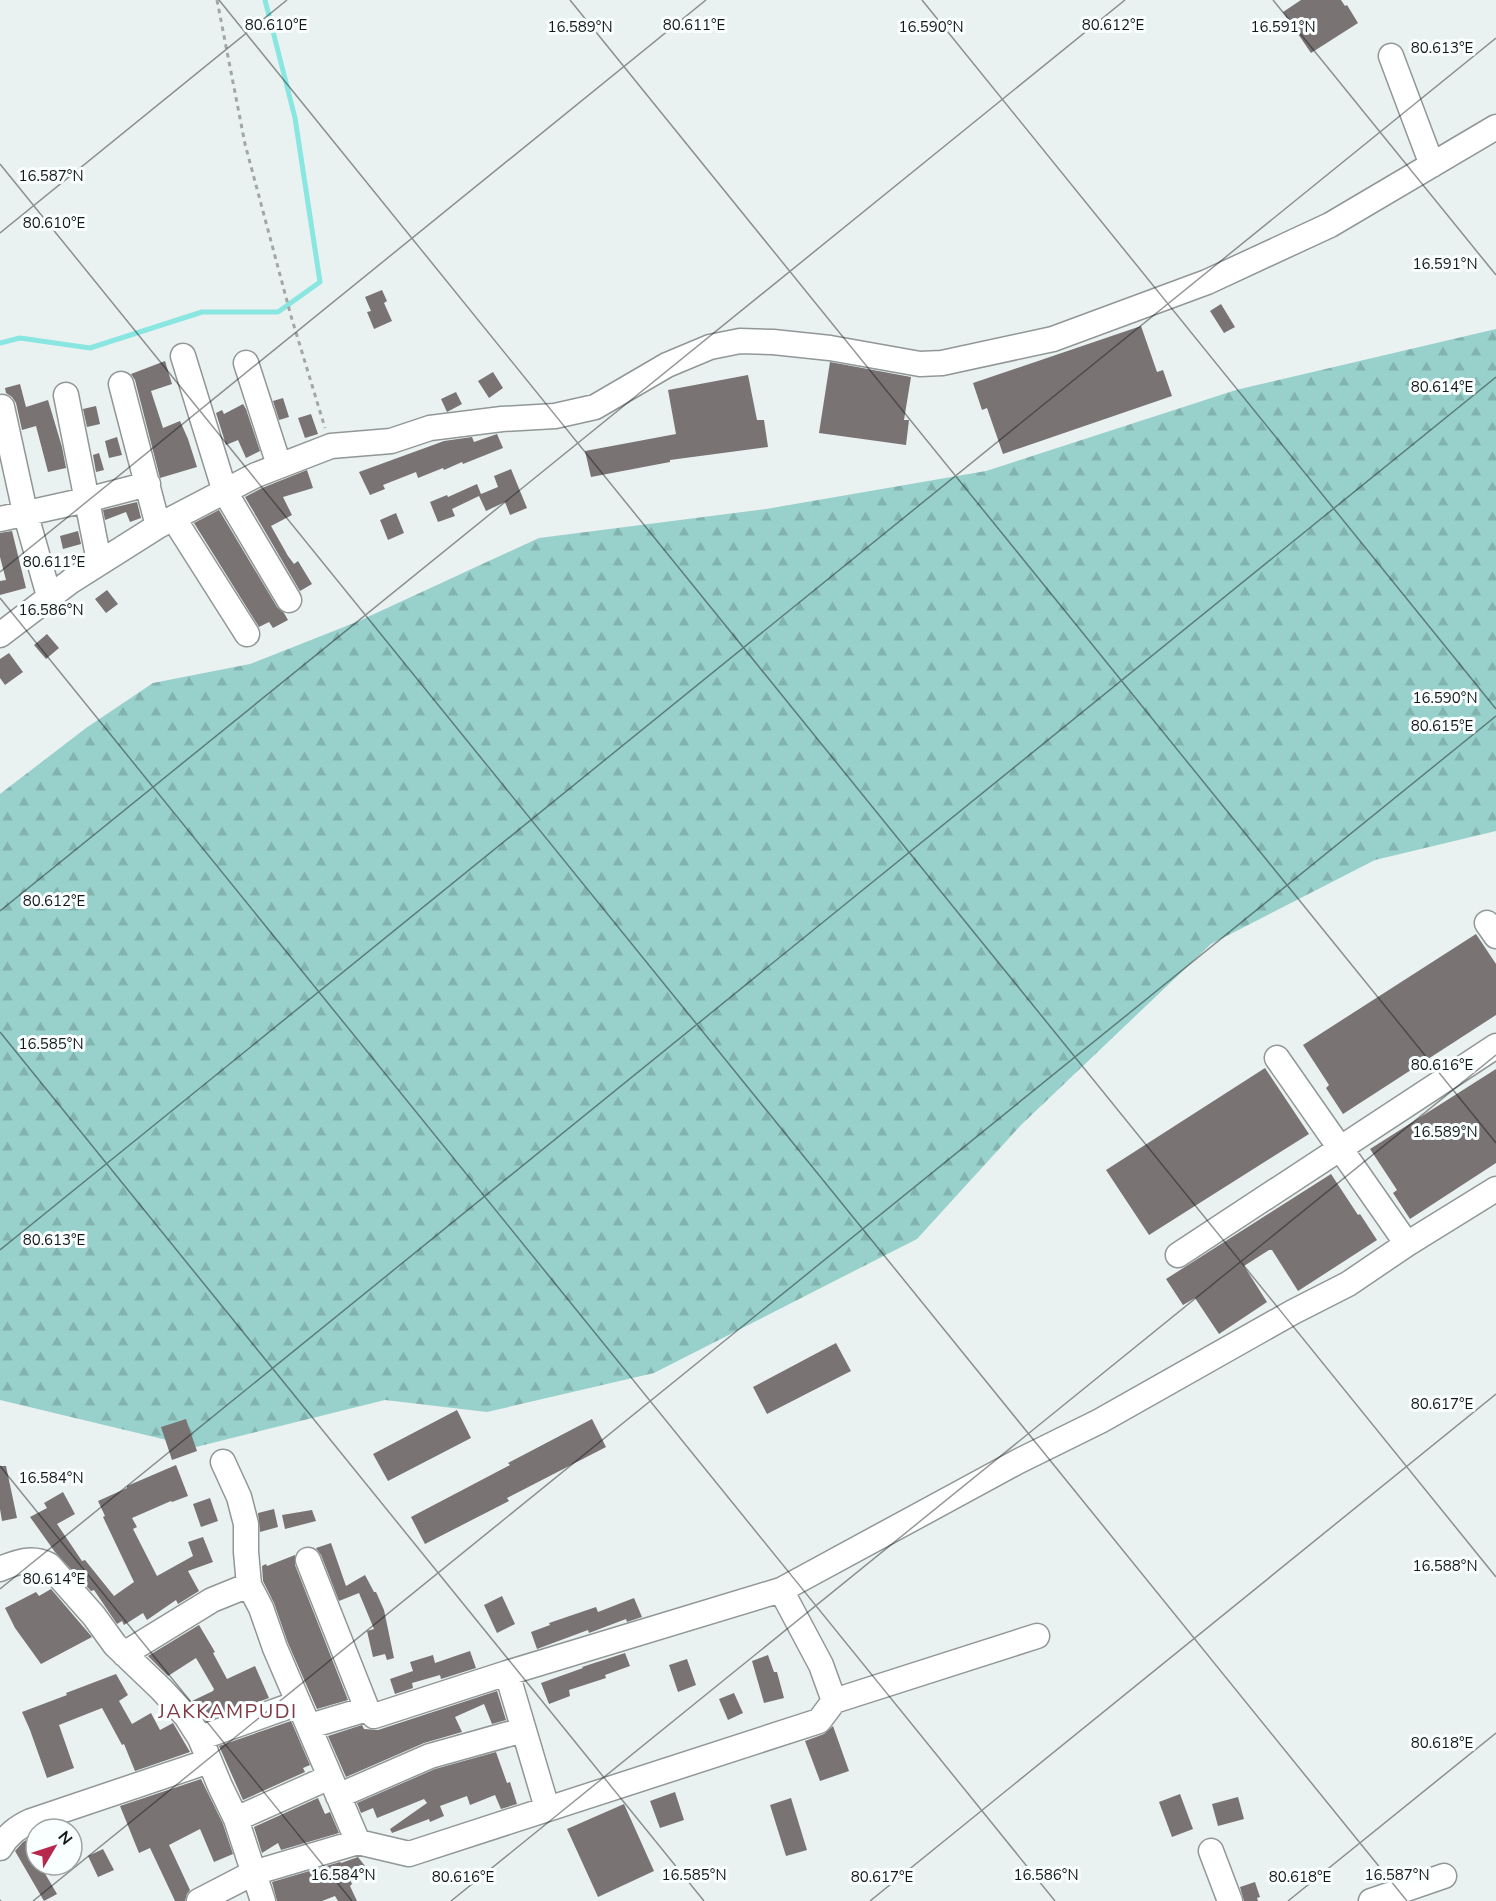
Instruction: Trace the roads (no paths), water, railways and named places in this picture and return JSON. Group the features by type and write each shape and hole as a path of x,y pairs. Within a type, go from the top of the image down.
{"street":[{"path":"1391,56 1432,165"},
{"path":"0,635 49,596 99,561 256,475 331,446 391,441 430,428 502,419 555,416 595,407 667,365 710,346 740,340 819,347 920,364 942,363 1053,339 1207,282 1330,225 1496,127"},
{"path":"183,356 225,492 289,600"},
{"path":"246,363 279,465"},
{"path":"122,384 148,484 166,523 247,634"},
{"path":"66,395 99,561"},
{"path":"2,407 25,512 49,596"},
{"path":"0,519 148,484"},
{"path":"1178,1255 1496,1046"},
{"path":"1277,1058 1407,1244"},
{"path":"308,1560 367,1709 374,1716 507,1673 782,1590 1017,1462 1100,1421 1293,1312 1348,1284 1496,1189"},
{"path":"223,1462 239,1497 246,1524 249,1585 261,1608 275,1648 358,1842"},
{"path":"0,1547 49,1565 124,1654 186,1716 200,1738 236,1819 263,1901"},
{"path":"0,1569 33,1559"},
{"path":"124,1654 212,1600 249,1585"},
{"path":"782,1590 821,1665 834,1701"},
{"path":"200,1901 253,1873 358,1842 409,1854 819,1721 834,1701 1037,1636"},
{"path":"507,1673 548,1808"},
{"path":"200,1738 298,1703"},
{"path":"310,1726 367,1709"},
{"path":"236,1819 430,1756 524,1730"},
{"path":"0,1848 17,1828 32,1821 209,1761"},
{"path":"1211,1851 1230,1901"},
{"path":"1371,1901 1444,1876"}],"waterway":[{"path":"0,343 20,338 90,348 202,312 278,312 320,282 295,118 265,0"}],"district":[{"name":"JAKKAMPUDI","path":"228,1711"}]}
